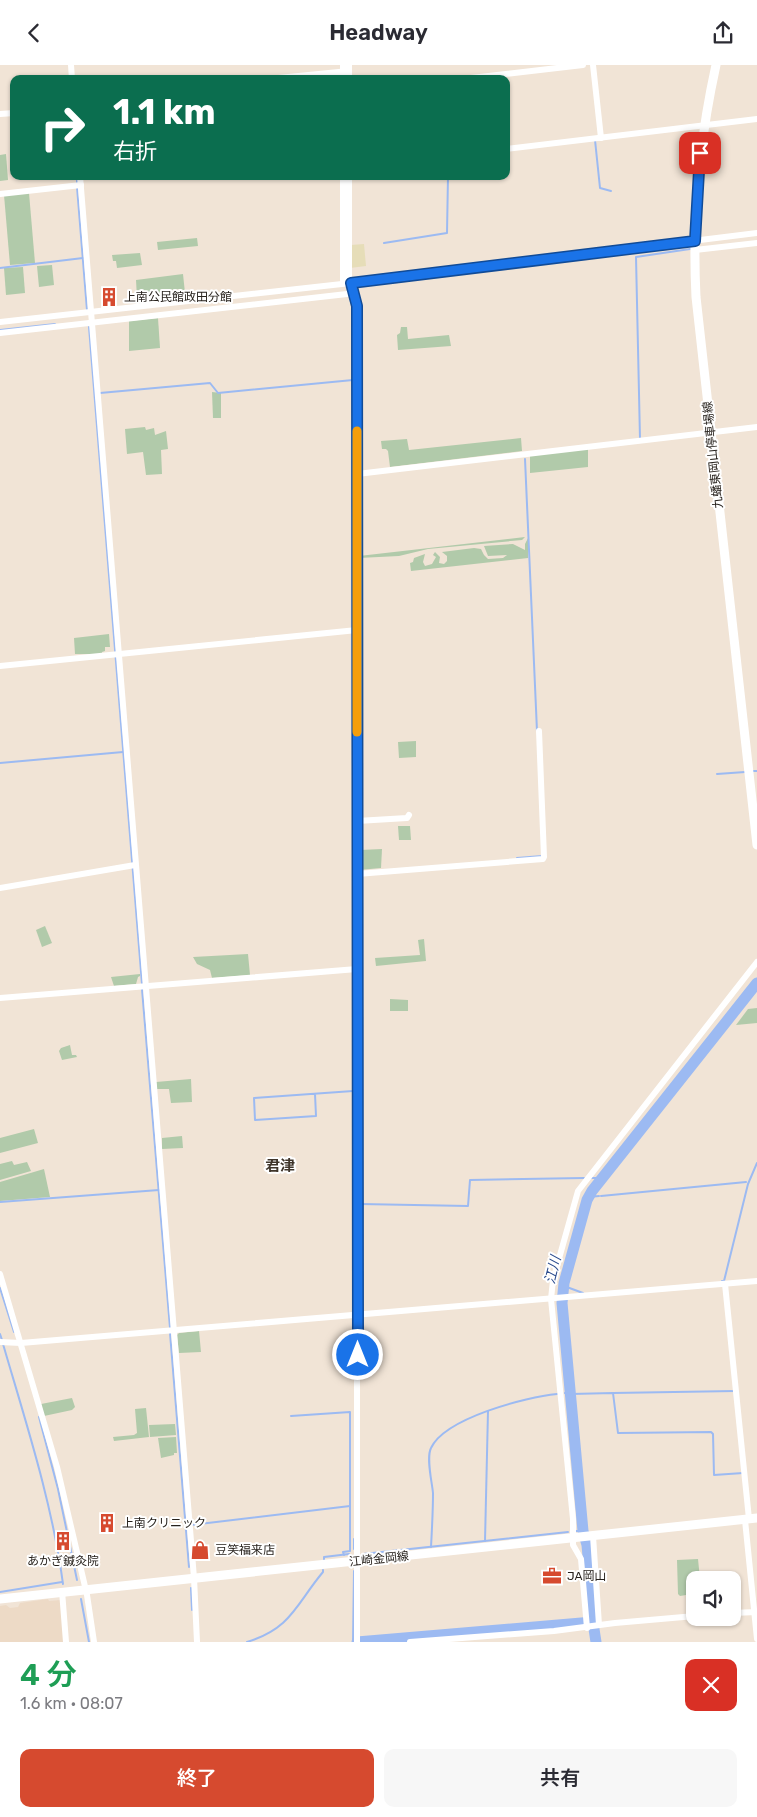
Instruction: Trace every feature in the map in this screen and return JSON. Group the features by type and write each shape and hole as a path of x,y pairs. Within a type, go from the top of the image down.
{"main road":[{"name":"九蟠東岡山停車場線","path":"716,65 698,167 695,245 697,305 757,845"},
{"name":"江崎金岡線","path":"0,1599 750,1519"}],"street":[{"path":"497,75 583,65"},
{"path":"592,65 601,136"},
{"path":"313,75 346,72"},
{"path":"510,148 601,136 757,119"},
{"path":"79,180 78,185 92,318 133,865 194,1578 197,1642"},
{"path":"343,180 345,288 357,306 355,631 357,874 354,969 357,1641"},
{"path":"345,288 348,275 349,180"},
{"path":"0,194 78,185"},
{"path":"0,333 92,318 695,245 757,233"},
{"path":"695,245 757,243"},
{"path":"0,322 92,318 345,288"},
{"path":"357,474 757,427"},
{"path":"0,666 355,631"},
{"path":"357,874 542,859 544,857 539,731"},
{"path":"357,821 407,817 408,815"},
{"path":"0,888 133,865"},
{"path":"586,1624 581,1559 573,1545 575,1538 553,1298 553,1280 578,1191 757,962"},
{"path":"0,998 354,969"},
{"path":"0,1273 57,1467 85,1589 94,1642"},
{"path":"2,1342 21,1343 172,1331 757,1281"},
{"path":"725,1284 750,1519 757,1639"},
{"path":"592,1536 599,1625"},
{"path":"62,1591 66,1642"},
{"path":"741,1613 755,1612"},
{"path":"410,1642 586,1624 599,1625 686,1617"}],"shaded area":[{"path":"48,1599 49,1601 61,1600 65,1642 0,1642 0,1606 18,1607 20,1603"}],"green space":[{"path":"6,154 8,180 0,181 0,155"},
{"path":"29,193 35,263 10,265 4,195"},
{"path":"197,238 198,246 158,250 157,242"},
{"path":"140,253 142,265 117,268 116,261 113,261 112,255"},
{"path":"52,265 54,285 39,287 37,266"},
{"path":"23,267 25,293 6,295 4,268"},
{"path":"183,274 185,293 181,293 180,289 160,291 160,296 156,296 155,292 146,293 146,301 137,298 136,280"},
{"path":"158,318 160,348 129,351 129,321"},
{"path":"401,327 407,327 408,339 449,335 451,346 398,350 397,335 400,333"},
{"path":"212,392 221,393 221,418 213,418"},
{"path":"145,427 146,430 154,428 155,435 166,431 168,449 161,450 162,474 146,475 143,452 127,454 125,429"},
{"path":"521,438 522,451 390,467 388,451 382,449 381,441 407,439 409,450"},
{"path":"588,448 588,467 530,473 530,455"},
{"path":"525,537 522,540 428,549 399,556 359,558 359,556"},
{"path":"528,538 528,558 411,571 410,563 413,562 414,558 425,554 423,562 425,566 432,564 436,557 433,555 435,552 440,557 439,563 444,564 447,561 447,556 442,552 474,548 481,549 488,559 503,558 507,555 488,556 484,546 513,544 525,550"},
{"path":"109,634 110,647 105,647 105,651 102,654 75,654 74,638"},
{"path":"416,741 416,757 399,758 398,742"},
{"path":"398,826 410,826 411,840 399,840"},
{"path":"382,849 381,868 359,870 360,850"},
{"path":"45,926 52,943 42,947 36,930"},
{"path":"424,939 426,961 376,966 375,958 420,955 418,940"},
{"path":"248,954 250,975 212,978 210,970 197,964 193,957"},
{"path":"140,974 136,984 114,986 111,977"},
{"path":"390,999 408,1000 408,1011 390,1011"},
{"path":"757,1008 757,1023 736,1025 748,1009"},
{"path":"70,1045 72,1055 77,1057 62,1060 59,1051 61,1048"},
{"path":"191,1079 192,1102 171,1103 169,1089 157,1089 156,1082"},
{"path":"34,1129 38,1143 0,1153 0,1138"},
{"path":"182,1136 183,1148 162,1149 162,1138"},
{"path":"12,1161 14,1165 27,1162 31,1171 0,1180 0,1164"},
{"path":"44,1169 50,1197 0,1201 0,1182"},
{"path":"199,1331 201,1352 179,1353 177,1335 179,1333"},
{"path":"72,1398 75,1407 72,1410 44,1416 41,1404"},
{"path":"146,1408 149,1437 114,1441 113,1437 137,1433 135,1409"},
{"path":"175,1424 176,1435 150,1437 149,1425"},
{"path":"176,1437 177,1453 161,1458 158,1438"},
{"path":"698,1559 699,1571 686,1571 686,1595 680,1596 678,1594 677,1560"}],"sand":[{"path":"364,244 366,266 350,268 351,245"}],"waterway":[{"path":"595,140 600,188 611,191"},
{"path":"384,243 447,233 448,180"},
{"path":"77,187 87,310"},
{"path":"640,439 636,257 690,249"},
{"path":"0,268 83,258"},
{"path":"346,285 353,306 353,967"},
{"path":"0,330 55,324"},
{"path":"89,327 142,984"},
{"path":"100,393 210,383 218,393 353,380"},
{"path":"525,459 537,731"},
{"path":"0,763 123,752"},
{"path":"717,774 745,772"},
{"path":"517,858 542,856"},
{"path":"353,971 354,1189"},
{"name":"江川","path":"594,1624 587,1545 583,1531 562,1303 564,1283 587,1200 592,1191 757,983"},
{"path":"142,989 170,1328"},
{"path":"315,1094 316,1116 255,1120 254,1098 353,1091"},
{"path":"722,1281 724,1281 748,1184 757,1163"},
{"path":"360,1204 468,1206 470,1180 584,1178"},
{"name":"江川","path":"592,1178 603,1178"},
{"path":"601,1196 746,1182"},
{"path":"0,1202 159,1190"},
{"path":"589,1197 599,1196"},
{"path":"564,1286 583,1293"},
{"path":"0,1288 14,1332"},
{"path":"170,1333 189,1567"},
{"path":"0,1334 2,1340"},
{"path":"3,1344 45,1493 63,1584"},
{"path":"613,1393 735,1391"},
{"name":"江川","path":"565,1393 571,1392"},
{"path":"571,1394 613,1393 618,1433 711,1432 713,1434 714,1475 743,1473"},
{"path":"431,1547 433,1493 429,1458 431,1448 439,1437 452,1427 507,1404 557,1394"},
{"path":"485,1541 488,1411"},
{"path":"291,1416 350,1412 350,1551 343,1552 344,1555"},
{"path":"39,1417 58,1489 77,1580"},
{"path":"191,1525 350,1506"},
{"name":"江川","path":"576,1531 583,1531"},
{"path":"363,1554 568,1532"},
{"path":"354,1539 354,1549"},
{"path":"324,1560 324,1557 349,1554"},
{"path":"247,1642 274,1630 284,1622 299,1605 323,1570"},
{"path":"353,1642 354,1571"},
{"path":"0,1592 62,1582"},
{"path":"191,1588 192,1610"},
{"path":"81,1599 89,1642"},
{"path":"357,1642 593,1622"},
{"name":"江川","path":"594,1629 596,1642"}],"slow traffic":[{"path":"357,431 357,732"}],"place":[{"name":"上南公民館政田分館","path":"109,297"},
{"name":"上南クリニック","path":"107,1523"},
{"name":"あかぎ鍼灸院","path":"63,1541"},
{"name":"豆笑福来店","path":"200,1550"},
{"name":"JA岡山","path":"552,1576"}],"district":[{"name":"君津","path":"280,1166"}],"route":[{"path":"358,1355 357,306 351,283 689,240 695,241 700,153"}]}
